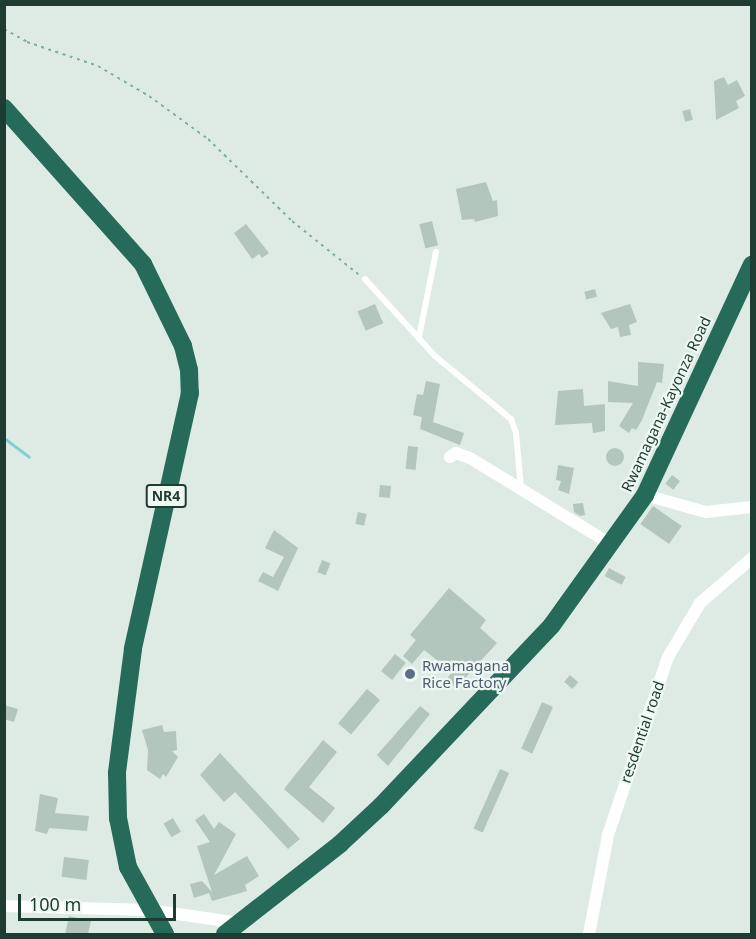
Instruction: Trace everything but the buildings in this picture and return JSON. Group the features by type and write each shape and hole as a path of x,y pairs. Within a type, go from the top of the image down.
{"highway":[{"name":"NR4","path":"4,108 143,264 183,346 189,370 190,393 133,649 117,761 122,844 136,885 165,934"},
{"name":"Rwamagana-Kayonza Road","path":"232,929 340,844 396,791 552,625 612,545 645,495 752,266"}],"street":[{"path":"450,457 462,454 612,545"},
{"path":"645,495 706,512 752,507"},
{"name":"resdential road","path":"589,934 608,835 668,657 700,603 752,558"},
{"path":"4,906 150,910 232,929"}],"lane":[{"path":"420,337 436,252"},
{"path":"365,279 465,385 512,419 516,433 521,488"}],"path":[{"path":"4,29 27,42 98,66 149,96 208,139 292,221 365,279"}],"waterway":[{"path":"4,438 29,457"}],"place":[{"name":"Rwamagana Rice Factory","path":"410,674"}]}
